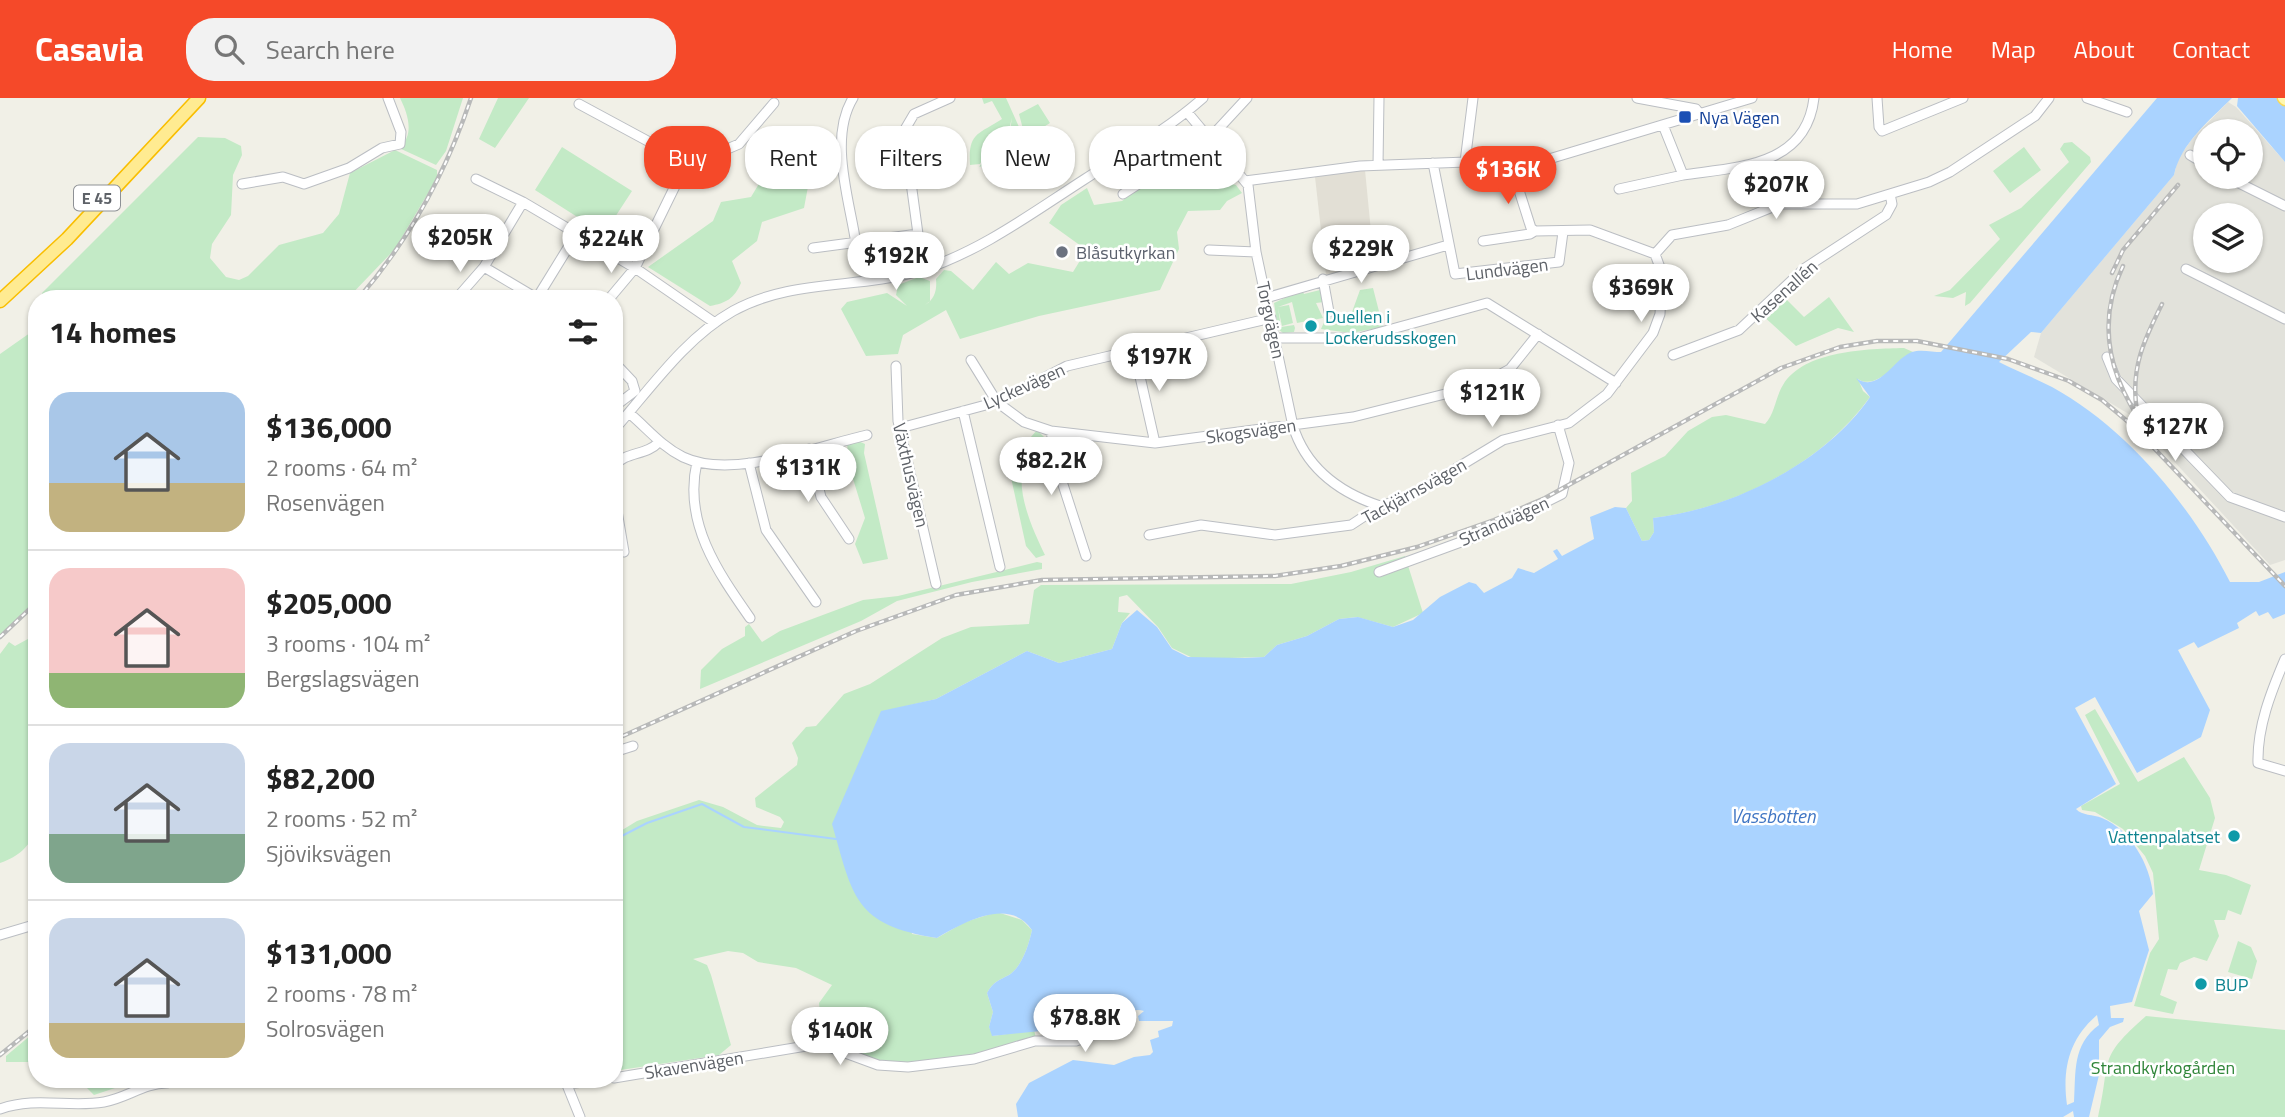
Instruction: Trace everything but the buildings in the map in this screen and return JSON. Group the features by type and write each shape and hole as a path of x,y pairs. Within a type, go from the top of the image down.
{"highway":[{"name":"E 45","path":"0,294 64,235 190,98"},
{"name":"E 45","path":"0,301 67,239 199,98"}],"street":[{"path":"242,184 283,177 304,184 349,168 382,148 400,144 403,139 387,98"},
{"path":"853,98 846,112 842,144 856,244"},
{"path":"930,267 918,234 905,127 914,114 950,98"},
{"path":"623,420 677,359 715,323 751,302 783,292 896,276 930,267 1001,234 1187,112 1203,98"},
{"path":"1221,126 1247,98"},
{"path":"1378,165 1380,98"},
{"path":"1465,162 1473,98"},
{"path":"1637,98 1696,109 1699,113"},
{"path":"1246,181 1378,165 1510,162 1572,154 1752,98"},
{"path":"1619,189 1737,167 1789,149 1808,118 1814,98"},
{"path":"1877,98 1879,127 1882,131 1963,98"},
{"path":"1483,241 1535,231 1597,232 1655,254 1672,235 1728,225 1780,204 1842,206 1890,194 1950,172 2035,116 2049,98"},
{"path":"2087,98 2127,112"},
{"path":"731,148 739,144 774,103"},
{"path":"579,104 644,139"},
{"name":"Torgvägen","path":"1187,112 1199,126"},
{"path":"1663,125 1683,176"},
{"path":"1510,162 1531,228 1535,231"},
{"name":"Lundvägen","path":"1433,163 1456,275 1559,262 1563,232"},
{"path":"476,178 523,202 635,268 715,323"},
{"name":"Torgvägen","path":"1246,184 1256,252 1293,426 1302,450 1322,475 1354,495 1380,506"},
{"path":"617,290 635,268 673,189"},
{"path":"1123,194 1131,189"},
{"path":"2251,189 2285,206"},
{"name":"Kasenallén","path":"1673,355 1744,327 1805,268 1886,215 1892,204 1890,194"},
{"path":"464,290 484,267 523,202"},
{"path":"543,290 577,233"},
{"path":"813,248 918,234"},
{"path":"1266,298 1323,279 1409,259 1448,245"},
{"path":"1209,250 1256,252"},
{"name":"Tackjärnsvägen","path":"1149,535 1201,526 1267,535 1295,534 1351,525 1380,506 1410,495 1503,440 1569,423 1584,413 1616,383 1646,344 1659,320 1662,272 1655,254"},
{"path":"484,267 523,290"},
{"path":"2186,269 2285,319"},
{"path":"1323,279 1329,312"},
{"path":"1275,338 1359,338 1483,303 1497,307 1616,383"},
{"name":"Lyckevägen","path":"900,428 997,402 1058,369 1270,318"},
{"name":"Skogsvägen","path":"971,360 997,402 1024,422 1051,431 1155,443 1372,414 1481,386 1510,369 1538,334"},
{"path":"1134,350 1155,443"},
{"path":"2107,357 2116,379 2220,488 2251,506 2285,517"},
{"name":"Växthusvägen","path":"896,366 896,407 936,584"},
{"path":"623,372 635,386 633,394 623,401"},
{"path":"963,411 1000,567"},
{"path":"629,414 659,442 697,462 722,465 749,463 866,435"},
{"name":"Strandvägen","path":"1379,572 1479,536 1562,494 1569,463 1558,425"},
{"path":"1051,431 1057,466 1086,556"},
{"path":"623,457 652,449 659,442"},
{"path":"809,449 821,498 849,539"},
{"path":"697,462 692,495 704,544 719,573 750,618"},
{"path":"749,463 766,530 816,602"},
{"path":"623,546 624,552"},
{"path":"2285,659 2257,743 2258,763 2285,771"},
{"path":"623,749 632,746"},
{"path":"0,934 28,926"},
{"name":"Skavenvägen","path":"623,1076 812,1045 878,1065 908,1067 974,1059 1035,1041 1076,1041 1100,1032"},
{"path":"0,1109 30,1101 105,1102 138,1088"},
{"path":"568,1088 580,1117"}],"shaded area":[{"path":"2228,102 2247,119 2211,119"},
{"path":"2263,137 2285,162 2285,560 2270,565 2132,416 2034,357 2041,333 2174,175 2178,159 2193,138 2193,189 2263,189"},
{"path":"1365,170 1374,262 1326,275 1315,177"}],"green space":[{"path":"400,98 463,98 446,151 436,165 399,148 408,131 407,117"},
{"path":"498,98 529,98 495,148 479,139"},
{"path":"982,98 1006,98 1019,126 1011,126 1012,118 1010,126 991,126 1002,119 992,101 984,104"},
{"path":"1038,104 1050,123 1045,126 1022,126 1019,114"},
{"path":"981,132 981,162 970,165 971,146"},
{"path":"198,137 225,138 241,146 242,155 233,175 231,215 212,244 210,258 226,277 239,280 248,276 279,245 323,233 339,214 350,173 395,150 437,170 437,178 395,249 356,290 45,290"},
{"path":"2072,142 2090,157 2091,162 1970,303 1965,306 1966,292 1953,298 1934,296 1950,290 2000,239 1989,225 2021,208 2069,162 2060,149 2064,143"},
{"path":"562,147 632,191 604,234 535,190"},
{"path":"2024,147 2041,170 2010,193 1993,171"},
{"path":"1087,188 1094,205 1122,201 1138,189 1239,189 1242,193 1227,201 1220,210 1188,211 1177,232 1179,249 1160,290 1039,316 960,339 946,310 903,335 898,354 866,356 841,309 847,302 887,293 907,306 896,295 898,285 919,277 930,281 930,301 936,290 936,279 944,270 951,271 973,290 996,262 1009,274 1028,263 1073,272 1081,259 1081,246 1049,223 1061,205"},
{"path":"756,189 808,189 804,208 762,222 757,241 732,261 741,283 729,299 710,306 648,267 713,221 721,202 751,197"},
{"path":"1373,288 1383,327 1351,333 1321,329 1326,318 1352,312 1360,290"},
{"path":"1302,290 1304,294 1320,290 1324,302 1316,303 1323,318 1297,323 1292,302 1278,307 1289,305 1293,323 1282,326 1278,308 1281,327 1294,325 1295,328 1294,332 1283,333 1278,329 1274,303"},
{"path":"1780,293 1804,317 1829,297 1854,332 1838,328 1796,346 1761,314"},
{"path":"28,334 28,608 0,636 0,354"},
{"path":"1904,348 1913,352 1887,374 1872,381 1858,379 1863,391 1870,397 1827,443 1801,463 1745,493 1684,513 1653,518 1654,532 1649,540 1642,541 1626,508 1632,501 1631,473 1665,456 1688,431 1712,417 1726,415 1765,424 1783,385 1793,373 1806,365 1821,358 1855,351"},
{"path":"1037,430 1044,437 1028,456 1022,475 1027,511 1045,555 1036,558 1026,546 1010,473 1018,452"},
{"path":"856,440 865,444 864,453 888,559 863,564 855,544 865,518 850,469 847,444"},
{"path":"1405,556 1423,613 1393,627 1357,617 1339,619 1307,636 1277,645 1264,657 1195,659 1172,648 1158,627 1127,595 1119,597 1118,612 1130,613 1122,623 1112,649 1059,663 1027,651 936,699 881,712 912,934 937,938 965,922 997,912 1022,920 1032,930 1029,942 1018,967 994,984 987,993 993,1012 989,1027 993,1036 1034,1030 1036,1038 960,1059 919,1064 880,1061 823,1042 819,1003 832,985 796,968 758,962 743,953 728,951 693,959 707,965 731,1045 719,1055 623,1070 623,830 637,821 699,800 723,807 757,825 781,828 784,822 780,817 756,807 755,798 797,765 798,758 792,743 806,727 816,726 844,694 870,684 942,638 971,627 1029,624 1034,590 1041,585 1291,584 1351,572"},
{"path":"1042,563 1042,569 972,582 897,601 861,621 700,689 701,670 722,649 745,636 745,627 749,624 762,642 780,631 863,600 898,596"},
{"path":"28,639 28,844 13,857 0,863 0,654 9,642 15,646"},
{"path":"2095,709 2138,782 2184,757 2210,798 2215,818 2199,870 2226,875 2251,885 2241,915 2228,910 2225,920 2214,920 2219,936 2207,961 2194,957 2180,963 2177,970 2168,969 2160,995 2177,1002 2173,1014 2134,1006 2150,953 2159,939 2153,873 2145,856 2123,829 2095,812 2082,810 2081,806 2120,784 2085,715"},
{"path":"2238,941 2251,947 2257,961 2252,979 2228,972"},
{"name":"Strandkyrkogården","path":"2146,1016 2285,1030 2285,1117 2098,1117 2108,1061 2119,1042"},
{"path":"28,1038 28,1062 6,1062 6,1056"},
{"path":"87,1088 115,1088 94,1095"}],"water":[{"name":"Vassbotten","path":"2157,98 2232,98 2211,119 2193,119 2193,138 2174,175 2041,333 2031,332 1999,362 2052,387 2080,404 2131,447 2177,498 2215,554 2230,582 2259,582 2285,572 2285,614 2273,619 2268,612 2259,616 2256,611 2237,623 2239,628 2198,648 2194,642 2178,650 2210,710 2201,737 2137,773 2095,697 2075,708 2116,784 2076,809 2081,813 2099,817 2122,831 2143,860 2153,894 2139,911 2149,950 2132,1002 2110,1006 2111,1018 2124,1018 2123,1022 2110,1027 2099,1040 2099,1075 2089,1117 2074,1117 2073,1111 2063,1117 1018,1117 1016,1104 1029,1083 1073,1060 1114,1065 1134,1057 1150,1055 1153,1052 1150,1040 1159,1037 1158,1031 1172,1026 1173,1021 1139,1021 1138,1016 1144,1011 1139,1010 1102,1017 1101,1003 1116,997 1106,995 1098,1000 1090,1000 1095,1004 1093,1009 1069,1015 1051,1030 992,1036 989,1027 993,1012 987,993 994,984 1018,967 1032,930 1022,920 999,914 972,920 937,938 910,932 889,925 873,915 861,904 853,889 832,824 881,711 936,699 1027,651 1059,663 1112,649 1122,623 1137,610 1157,627 1172,649 1188,657 1264,657 1277,645 1307,636 1339,619 1358,617 1393,627 1413,620 1440,597 1469,582 1476,584 1484,593 1512,578 1518,568 1534,573 1558,559 1553,551 1557,549 1562,556 1594,539 1590,517 1615,507 1626,508 1642,541 1649,540 1654,532 1653,518 1713,505 1774,479 1802,462 1851,421 1870,397 1856,378 1872,382 1886,374 1905,356 1923,351 1941,352","holes":["2097,1015 2099,1025 2090,1033 2077,1060 2074,1102 2067,1105 2066,1079 2070,1056 2080,1034"]},
{"path":"2238,98 2285,98 2285,162 2263,136 2263,119 2248,119 2237,106"}],"waterway":[{"path":"623,835 647,823 702,804 744,827 836,839"}],"railway":[{"path":"365,290 394,253 425,204 450,153 471,98"},
{"path":"2112,273 2123,250 2178,185"},
{"path":"2123,266 2114,288 2110,309 2111,351 2124,392 2147,430"},
{"path":"2137,411 2135,382 2140,355 2162,304"},
{"path":"623,736 856,631 956,595 1042,580 1275,576 1341,566 1417,547 1494,520 1545,498 1781,368 1840,347 1877,341 1917,341 2008,359 2069,381 2102,400 2133,426 2285,586"},
{"path":"0,637 28,611"},
{"path":"0,1055 28,1032"}],"place":[{"name":"Nya Vägen","path":"1685,117"},
{"name":"Blåsutkyrkan","path":"1062,252"},
{"name":"Duellen i Lockerudsskogen","path":"1311,326"},
{"name":"Vattenpalatset","path":"2234,836"},
{"name":"BUP","path":"2201,984"}]}
